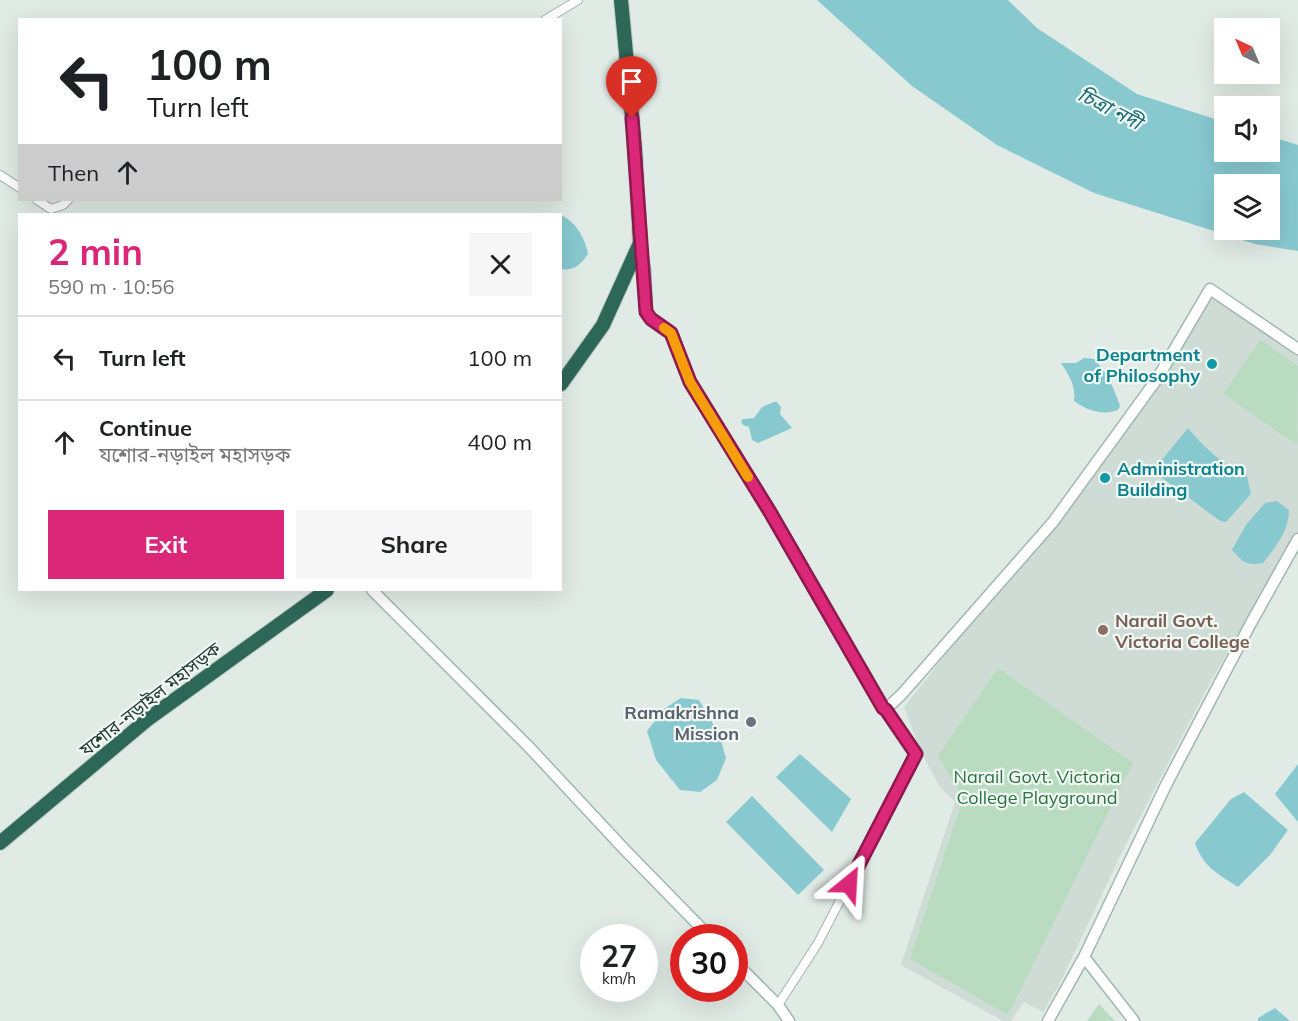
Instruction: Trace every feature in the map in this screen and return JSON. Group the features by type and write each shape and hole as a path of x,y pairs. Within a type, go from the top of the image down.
{"highway":[{"path":"562,383 603,325 640,243 635,149 621,0"},
{"name":"যশোর-নড়াইল মহাসড়ক","path":"0,843 148,719 326,591"}],"street":[{"path":"549,18 578,0"},
{"path":"0,175 18,187"},
{"path":"40,201 51,208 63,205 67,201"},
{"path":"640,243 645,270 646,312 651,319 671,333 690,382 770,512 883,708 916,754 818,943 778,1005"},
{"path":"886,710 1053,522 1157,379 1210,289 1298,349"},
{"path":"1048,1021 1084,957 1166,785 1298,539"},
{"path":"373,591 529,747 624,850 697,924"},
{"path":"1084,957 1134,1021"},
{"path":"748,975 778,1005 789,1021"}],"shaded area":[{"name":"Narail Govt. Victoria College","path":"1210,294 1298,355 1298,531 1212,679 1123,850 1061,981 1043,1012 1024,1002 1011,1021 1003,1021 901,965 955,802 939,786 920,750 904,707 990,599 1056,522"}],"green space":[{"path":"1260,340 1298,366 1297,445 1223,394"},
{"name":"Narail Govt. Victoria College Playground","path":"998,668 1133,763 1008,1015 910,959 963,798 938,756"},
{"path":"1099,1004 1115,1021 1087,1021"}],"water":[{"name":"চিত্রা নদী","path":"817,0 1008,0 1037,28 1137,94 1214,119 1214,162 1280,162 1280,139 1298,145 1298,251 1242,240 1280,240 1280,174 1214,174 1214,231 1094,193 997,145 912,86"},
{"path":"562,216 579,231 588,254 580,264 570,269 562,269"},
{"path":"1084,358 1094,359 1099,364 1113,387 1120,406 1118,410 1095,411 1074,401 1073,386 1061,363 1076,363"},
{"path":"774,402 781,407 780,414 792,428 758,443 752,440 749,427 743,425 741,421 754,418 762,407"},
{"path":"1188,428 1215,455 1247,476 1251,494 1226,522 1220,521 1153,471"},
{"path":"1277,501 1289,510 1284,532 1263,563 1245,562 1232,550 1246,525 1265,503"},
{"path":"681,698 699,700 719,734 726,758 717,780 700,792 680,790 656,760 647,731 664,709"},
{"path":"800,754 851,799 832,832 776,777"},
{"path":"1298,764 1298,822 1275,794"},
{"path":"1244,792 1288,830 1270,855 1238,887 1207,864 1195,843 1231,799"},
{"path":"752,796 824,870 798,895 726,822"},
{"path":"1275,1008 1290,1021 1258,1021 1258,1018"}],"slow traffic":[{"path":"664,328 671,333 690,382 748,477"}],"place":[{"name":"Department of Philosophy","path":"1212,364"},
{"name":"Administration Building","path":"1105,478"},
{"name":"Narail Govt. Victoria College","path":"1103,630"},
{"name":"Ramakrishna Mission","path":"751,722"}],"route":[{"path":"632,118 640,243 645,270 646,312 651,319 671,333 690,382 770,512 883,708 916,754 849,884"}]}
